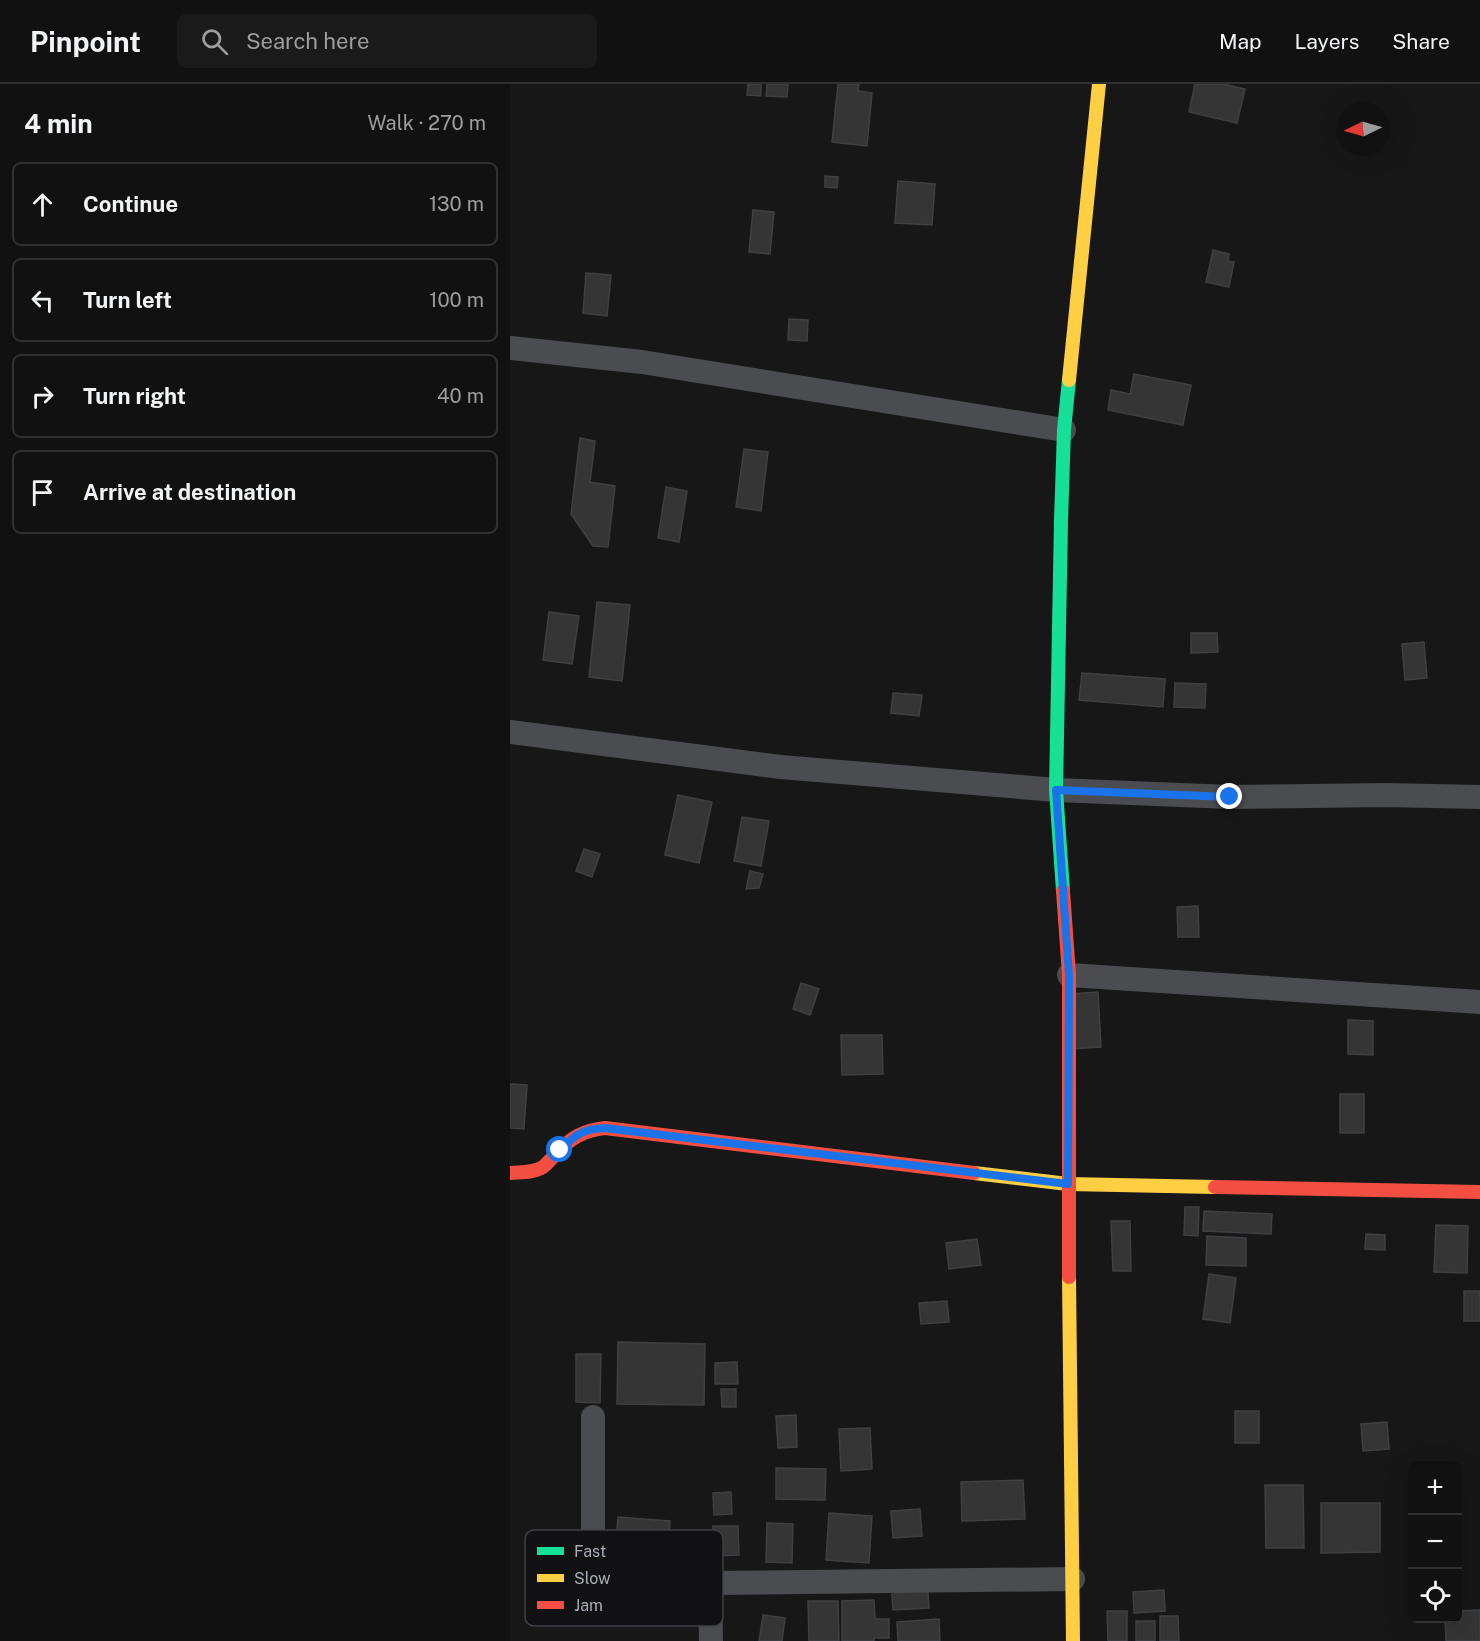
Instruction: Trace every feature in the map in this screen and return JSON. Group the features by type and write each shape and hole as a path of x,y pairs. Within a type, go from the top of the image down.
{"street":[{"path":"1073,1641 1068,1184 1069,975 1056,790 1064,430 1099,84"},
{"path":"510,348 642,362 1064,430"},
{"path":"510,732 781,767 1056,790 1230,797 1385,795 1480,797"},
{"path":"1069,975 1480,1002"},
{"path":"510,1173 536,1171 542,1168 575,1135 605,1128 1068,1184 1480,1192"},
{"path":"593,1417 593,1530"},
{"path":"723,1583 1073,1579"},
{"path":"711,1626 711,1641"}],"building":[{"path":"748,84 761,84 761,96 747,95"},
{"path":"767,84 788,84 787,97 766,96"},
{"path":"838,84 859,84 858,91 872,93 867,146 832,142"},
{"path":"1195,84 1223,84 1245,89 1237,123 1189,112"},
{"path":"825,176 838,177 837,188 825,187"},
{"path":"898,181 935,184 932,225 895,223"},
{"path":"753,210 774,212 770,254 749,252"},
{"path":"1213,250 1229,254 1228,261 1234,262 1229,287 1206,282"},
{"path":"586,273 611,275 607,316 583,313"},
{"path":"789,319 808,320 807,341 788,340"},
{"path":"1134,374 1191,385 1183,425 1108,410 1111,390 1130,394"},
{"path":"580,438 595,441 590,482 615,486 608,547 593,546 571,514"},
{"path":"744,449 768,452 761,511 736,507"},
{"path":"666,487 687,491 679,542 658,538"},
{"path":"597,602 630,605 622,681 589,677"},
{"path":"549,612 579,616 572,664 543,660"},
{"path":"1191,633 1217,633 1218,652 1191,653"},
{"path":"1424,642 1427,678 1405,680 1402,644"},
{"path":"1082,673 1165,679 1163,707 1079,700"},
{"path":"1175,683 1206,684 1205,708 1174,707"},
{"path":"893,693 922,695 919,716 891,713"},
{"path":"678,795 712,802 699,863 665,855"},
{"path":"742,817 769,821 761,866 734,861"},
{"path":"584,849 600,854 592,877 576,871"},
{"path":"750,871 763,874 759,888 746,889"},
{"path":"1198,906 1199,937 1178,937 1177,907"},
{"path":"801,983 819,989 810,1015 793,1009"},
{"path":"1098,992 1101,1047 1071,1049 1068,994"},
{"path":"1348,1020 1373,1021 1373,1055 1348,1054"},
{"path":"841,1035 882,1035 883,1074 842,1075"},
{"path":"510,1084 527,1085 524,1129 510,1128"},
{"path":"1340,1094 1364,1094 1364,1133 1340,1133"},
{"path":"1185,1207 1199,1207 1198,1236 1184,1235"},
{"path":"1204,1211 1272,1214 1271,1234 1203,1231"},
{"path":"1111,1221 1130,1221 1131,1271 1113,1271"},
{"path":"1436,1225 1468,1226 1467,1273 1434,1272"},
{"path":"1366,1234 1385,1235 1385,1250 1365,1249"},
{"path":"1207,1236 1246,1238 1246,1266 1206,1265"},
{"path":"977,1239 981,1265 949,1269 946,1243"},
{"path":"1209,1274 1236,1278 1230,1323 1203,1319"},
{"path":"1464,1291 1480,1291 1480,1321 1464,1321"},
{"path":"947,1301 949,1322 921,1324 919,1303"},
{"path":"618,1342 705,1344 704,1405 617,1404"},
{"path":"576,1354 601,1354 600,1403 576,1402"},
{"path":"737,1362 738,1384 715,1384 715,1363"},
{"path":"721,1389 736,1389 736,1407 722,1407"},
{"path":"1235,1411 1259,1411 1259,1443 1235,1443"},
{"path":"796,1415 797,1447 778,1448 776,1416"},
{"path":"1387,1422 1389,1449 1363,1451 1361,1424"},
{"path":"870,1428 872,1469 841,1471 839,1429"},
{"path":"776,1468 826,1469 825,1500 776,1499"},
{"path":"1023,1480 1025,1519 962,1521 961,1482"},
{"path":"1265,1485 1303,1485 1304,1548 1266,1548"},
{"path":"731,1492 732,1514 714,1515 713,1493"},
{"path":"1321,1503 1380,1503 1380,1552 1321,1553"},
{"path":"920,1509 922,1536 893,1538 891,1511"},
{"path":"829,1513 872,1516 869,1563 826,1560"},
{"path":"618,1517 670,1521 669,1530 617,1530"},
{"path":"767,1523 793,1524 792,1563 766,1562"},
{"path":"713,1526 738,1526 739,1555 723,1556 723,1530 713,1530"},
{"path":"927,1577 929,1608 893,1610 891,1579"},
{"path":"1164,1590 1165,1611 1134,1613 1133,1592"},
{"path":"874,1600 875,1619 889,1619 889,1638 874,1638 874,1641 842,1641 842,1601"},
{"path":"808,1601 838,1601 839,1641 809,1641"},
{"path":"1480,1610 1480,1641 1446,1641 1445,1623 1462,1623 1462,1611"},
{"path":"1107,1611 1127,1611 1127,1641 1108,1641"},
{"path":"763,1615 785,1618 782,1641 759,1641"},
{"path":"1160,1616 1178,1616 1179,1641 1160,1641"},
{"path":"939,1619 940,1641 898,1641 897,1622"},
{"path":"1136,1621 1155,1621 1155,1641 1136,1641"}],"traffic: fast":[{"path":"1063,891 1056,790 1061,521 1064,430 1069,380"}],"traffic: slow":[{"path":"1069,380 1099,84"},
{"path":"974,1173 1068,1184 1215,1187"},
{"path":"1069,1277 1073,1641"}],"traffic: jam":[{"path":"1063,891 1069,975 1069,1277"},
{"path":"510,1173 539,1169 545,1166 572,1139 584,1133 605,1128 974,1173"},
{"path":"1215,1187 1480,1192"}],"route":[{"path":"560,1150 575,1135 605,1128 1068,1184 1069,975 1056,790 1230,797"}]}
